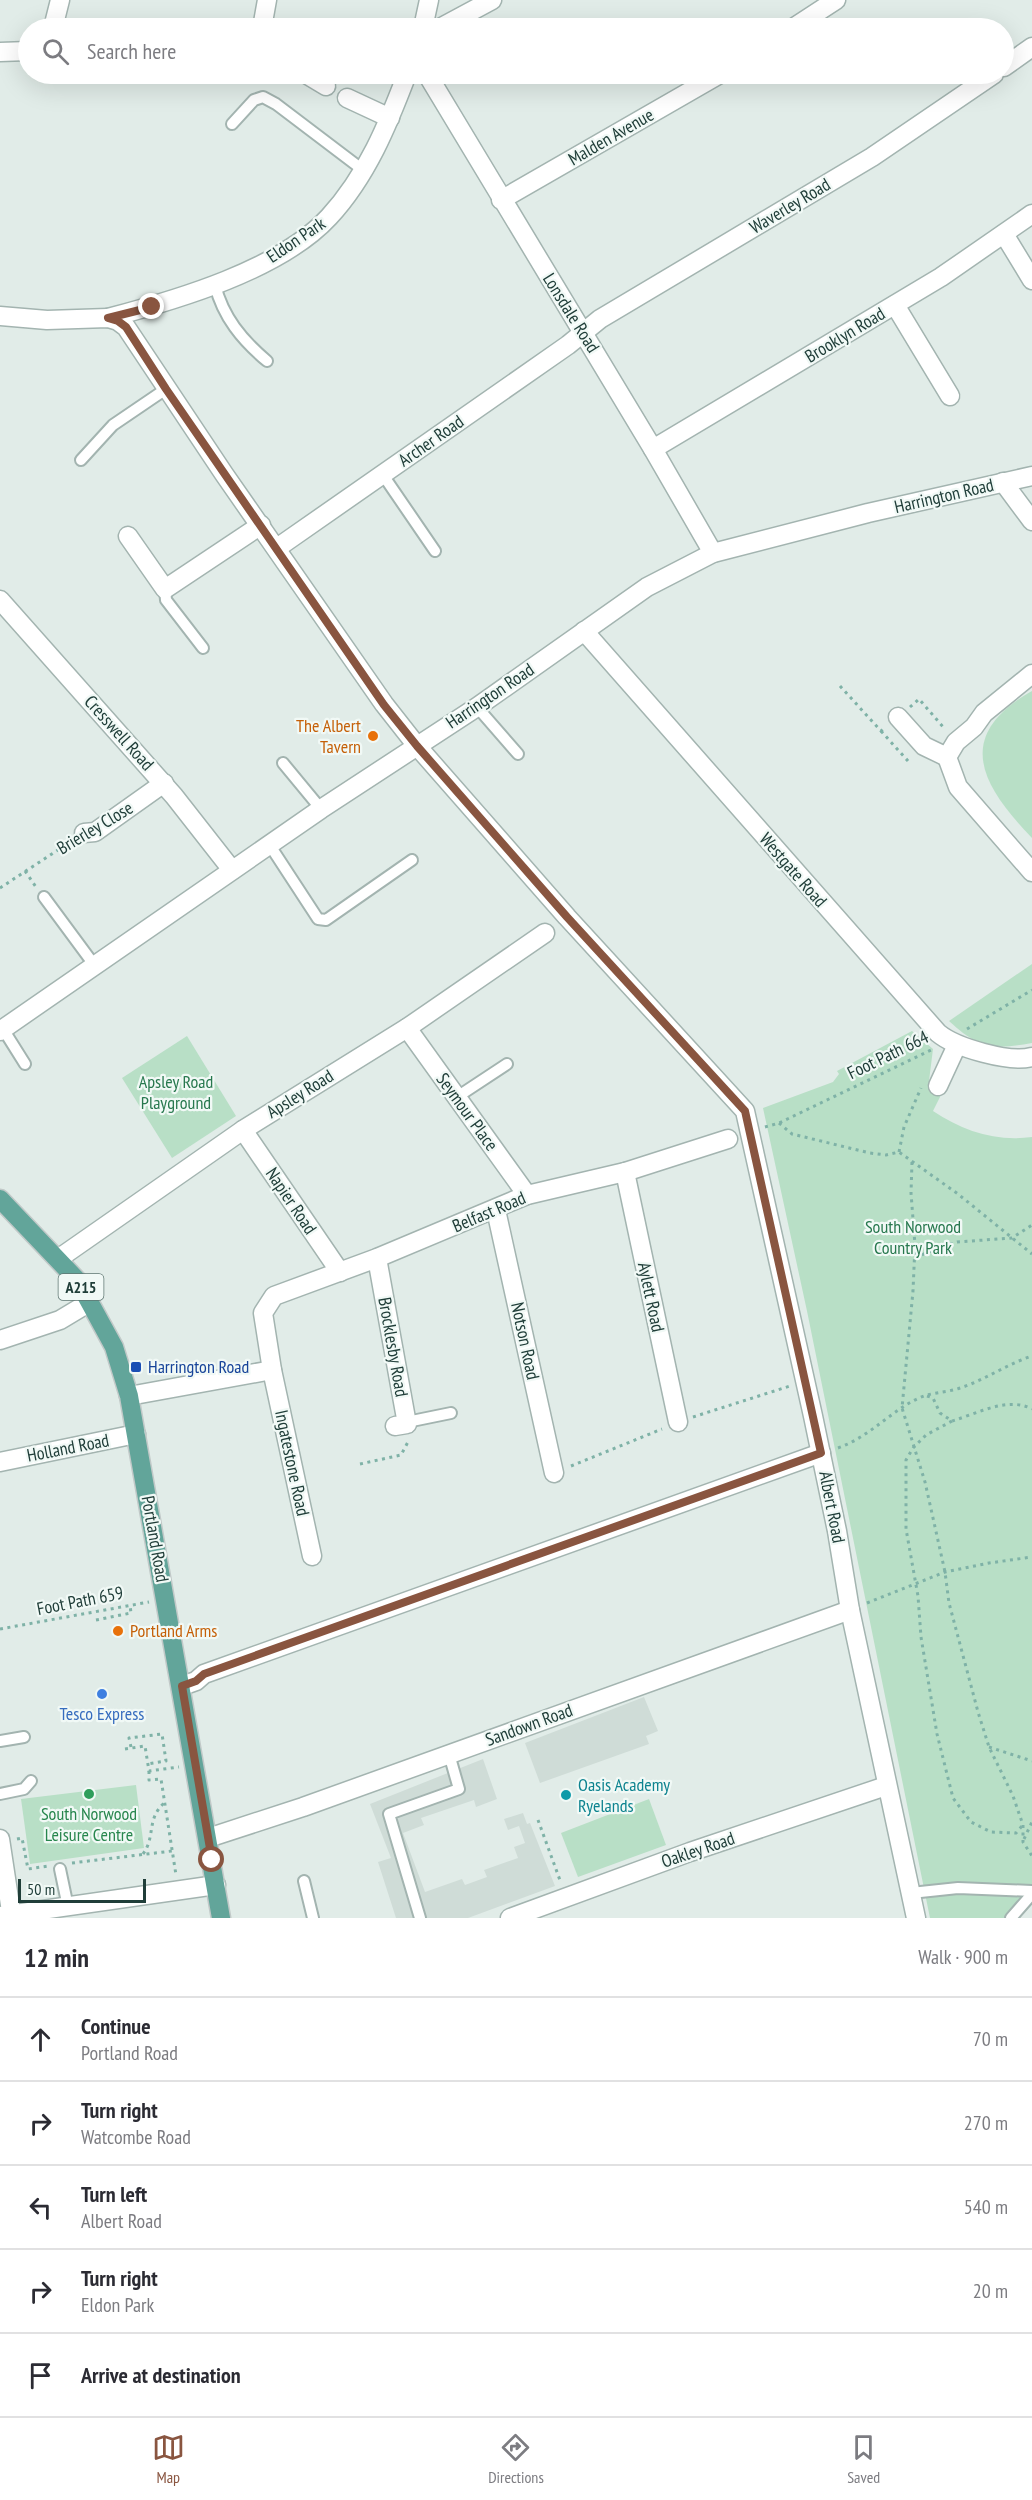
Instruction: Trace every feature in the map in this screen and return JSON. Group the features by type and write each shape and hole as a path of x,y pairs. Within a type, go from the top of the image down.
{"main road":[{"name":"Portland Road","path":"0,1199 78,1281 114,1347 129,1396 182,1686 221,1918"}],"street":[{"path":"56,18 60,0"},
{"path":"264,18 267,0"},
{"path":"425,18 429,0"},
{"path":"459,18 492,0"},
{"path":"808,18 836,0"},
{"path":"1014,60 1032,47"},
{"path":"0,52 18,51"},
{"path":"321,84 326,87"},
{"name":"Eldon Park","path":"108,318 164,304 215,285 263,262 312,232 330,216 363,170 390,118 403,84"},
{"name":"Lonsdale Road","path":"433,84 653,448 713,552"},
{"name":"Malden Avenue","path":"501,200 703,84"},
{"name":"Waverley Road","path":"584,333 620,307 872,157 979,84"},
{"path":"347,98 390,118"},
{"name":"Brooklyn Road","path":"653,448 947,273 1032,214"},
{"path":"1004,234 1032,280"},
{"path":"895,305 950,396"},
{"path":"0,316 38,320 108,318"},
{"name":"Albert Road","path":"108,318 126,327 166,389 278,548 384,705 417,746 567,917 745,1111 821,1453 850,1610 916,1918"},
{"name":"Archer Road","path":"278,548 584,333"},
{"name":"Harrington Road","path":"1,1030 269,844 477,707 647,587 713,552 868,513 1032,476"},
{"path":"1003,482 1032,521"},
{"path":"128,536 165,589 261,525"},
{"name":"Cresswell Road","path":"0,600 164,783 232,870"},
{"name":"Westgate Road","path":"584,631 946,1045"},
{"path":"947,758 956,742 974,727 984,713 1032,674"},
{"path":"898,717 924,746 947,758 958,787 1032,872"},
{"name":"Brierley Close","path":"84,833 95,832 164,783"},
{"name":"Apsley Road","path":"58,1259 243,1130 407,1028 545,933"},
{"name":"Seymour Place","path":"407,1028 527,1195"},
{"path":"930,1086 946,1045 1006,1058 1032,1057"},
{"name":"Napier Road","path":"243,1130 340,1272"},
{"name":"Belfast Road","path":"263,1313 274,1296 377,1258 496,1210 527,1195 625,1172 728,1139"},
{"name":"Aylett Road","path":"625,1172 678,1422"},
{"name":"Notson Road","path":"496,1210 554,1473"},
{"name":"Brocklesby Road","path":"377,1258 403,1424"},
{"path":"0,1340 60,1320 90,1302"},
{"name":"Ingatestone Road","path":"263,1313 272,1370 312,1556"},
{"path":"129,1396 272,1370"},
{"name":"Holland Road","path":"0,1461 136,1434"},
{"path":"182,1686 196,1681 204,1674 821,1453"},
{"name":"Sandown Road","path":"208,1838 303,1807 850,1610"},
{"name":"Oakley Road","path":"510,1918 690,1852 886,1786"},
{"path":"0,1840 8,1916 216,1885"}],"lane":[{"path":"232,124 254,100 263,97 276,104 363,170"},
{"path":"215,285 220,305 231,323 249,346 267,361"},
{"path":"81,460 113,425 166,389"},
{"path":"383,475 435,551"},
{"path":"165,589 166,600 202,648"},
{"path":"477,707 518,754"},
{"path":"283,763 321,809"},
{"path":"269,844 318,919 326,920 412,860"},
{"path":"44,897 95,966"},
{"path":"1,1030 25,1064"},
{"path":"457,1097 507,1064"},
{"path":"403,1424 451,1413"},
{"path":"0,1741 24,1737"},
{"path":"420,1918 389,1814 459,1789 449,1754"},
{"path":"0,1794 24,1790 31,1781"},
{"path":"55,1867 68,1906"},
{"path":"304,1881 313,1918"},
{"path":"911,1893 958,1888 1032,1892"},
{"path":"1011,1918 1032,1892"}],"path":[{"path":"881,731 909,761"},
{"name":"Brierley Close","path":"0,888 84,833"},
{"path":"25,871 44,897"},
{"name":"Foot Path 664","path":"750,1132 779,1123 946,1045 1032,990"},
{"path":"932,1057 946,1045"},
{"path":"899,1152 904,1127 930,1086"},
{"path":"779,1123 792,1134 870,1153 886,1155 899,1152"},
{"path":"899,1152 958,1194 1032,1254"},
{"path":"912,1162 914,1259 911,1322 902,1408 925,1482 945,1572 949,1604 978,1712 989,1747 1014,1796 1023,1825 1023,1842 1032,1856"},
{"path":"914,1259 957,1242 1011,1238 1032,1225"},
{"path":"821,1453 873,1431 902,1408 926,1396 960,1388 1032,1356"},
{"path":"926,1396 933,1398 940,1413 952,1420"},
{"path":"1023,1825 1016,1833 992,1832 971,1822 953,1798 937,1734 919,1625 916,1584 911,1566 905,1516 906,1460 913,1448 926,1435 952,1420 980,1410 1008,1405 1025,1406 1032,1409"},
{"path":"360,1464 401,1455 409,1439 403,1424"},
{"path":"850,1610 945,1572 1032,1557"},
{"name":"Foot Path 659","path":"0,1629 166,1598"},
{"path":"96,1620 131,1613 130,1605"},
{"path":"131,1748 129,1738 162,1734 166,1761 147,1764"},
{"path":"125,1749 145,1746 149,1780 160,1779 178,1891"},
{"path":"989,1747 1032,1761"},
{"path":"148,1771 195,1764"},
{"path":"143,1854 149,1842 153,1817 164,1803"},
{"path":"538,1820 566,1897"},
{"path":"1023,1842 1032,1822"},
{"path":"0,1840 22,1838 28,1869 55,1867"},
{"path":"72,1863 172,1851"}],"shaded area":[{"path":"644,1697 658,1731 646,1736 649,1744 540,1783 525,1743"},
{"path":"483,1759 497,1799 476,1807 474,1800 421,1818 424,1825 403,1833 425,1892 462,1879 465,1885 487,1877 484,1870 518,1858 514,1847 525,1843 519,1826 508,1830 504,1819 523,1813 527,1824 530,1823 555,1886 468,1918 396,1918 378,1862 391,1858 370,1804"}],"green space":[{"path":"1032,691 1032,838 1014,819 1000,799 989,781 983,762 984,744 991,726 1007,708"},
{"path":"1032,964 1032,1043 1007,1046 987,1045 969,1037 949,1021"},
{"name":"South Norwood Country Park","path":"912,1031 933,1049 929,1081 944,1089 933,1111 956,1124 980,1133 1006,1138 1032,1137 1032,1904 1019,1918 930,1918 807,1311 763,1108 833,1082 839,1074 837,1071"},
{"name":"Apsley Road Playground","path":"187,1036 236,1116 172,1158 122,1078"},
{"name":"South Norwood Leisure Centre","path":"136,1785 144,1848 30,1864 21,1799"},
{"path":"649,1799 666,1845 578,1877 561,1833"}],"place":[{"name":"The Albert Tavern","path":"373,736"},
{"name":"Harrington Road","path":"136,1367"},
{"name":"Portland Arms","path":"118,1631"},
{"name":"Tesco Express","path":"102,1694"},
{"name":"South Norwood Leisure Centre","path":"89,1794"},
{"name":"Oasis Academy Ryelands","path":"566,1795"}],"route":[{"path":"152,307 108,318 126,327 224,474 278,548 384,705 417,746 567,917 745,1111 821,1453 204,1674 196,1681 182,1686 212,1860"}]}
